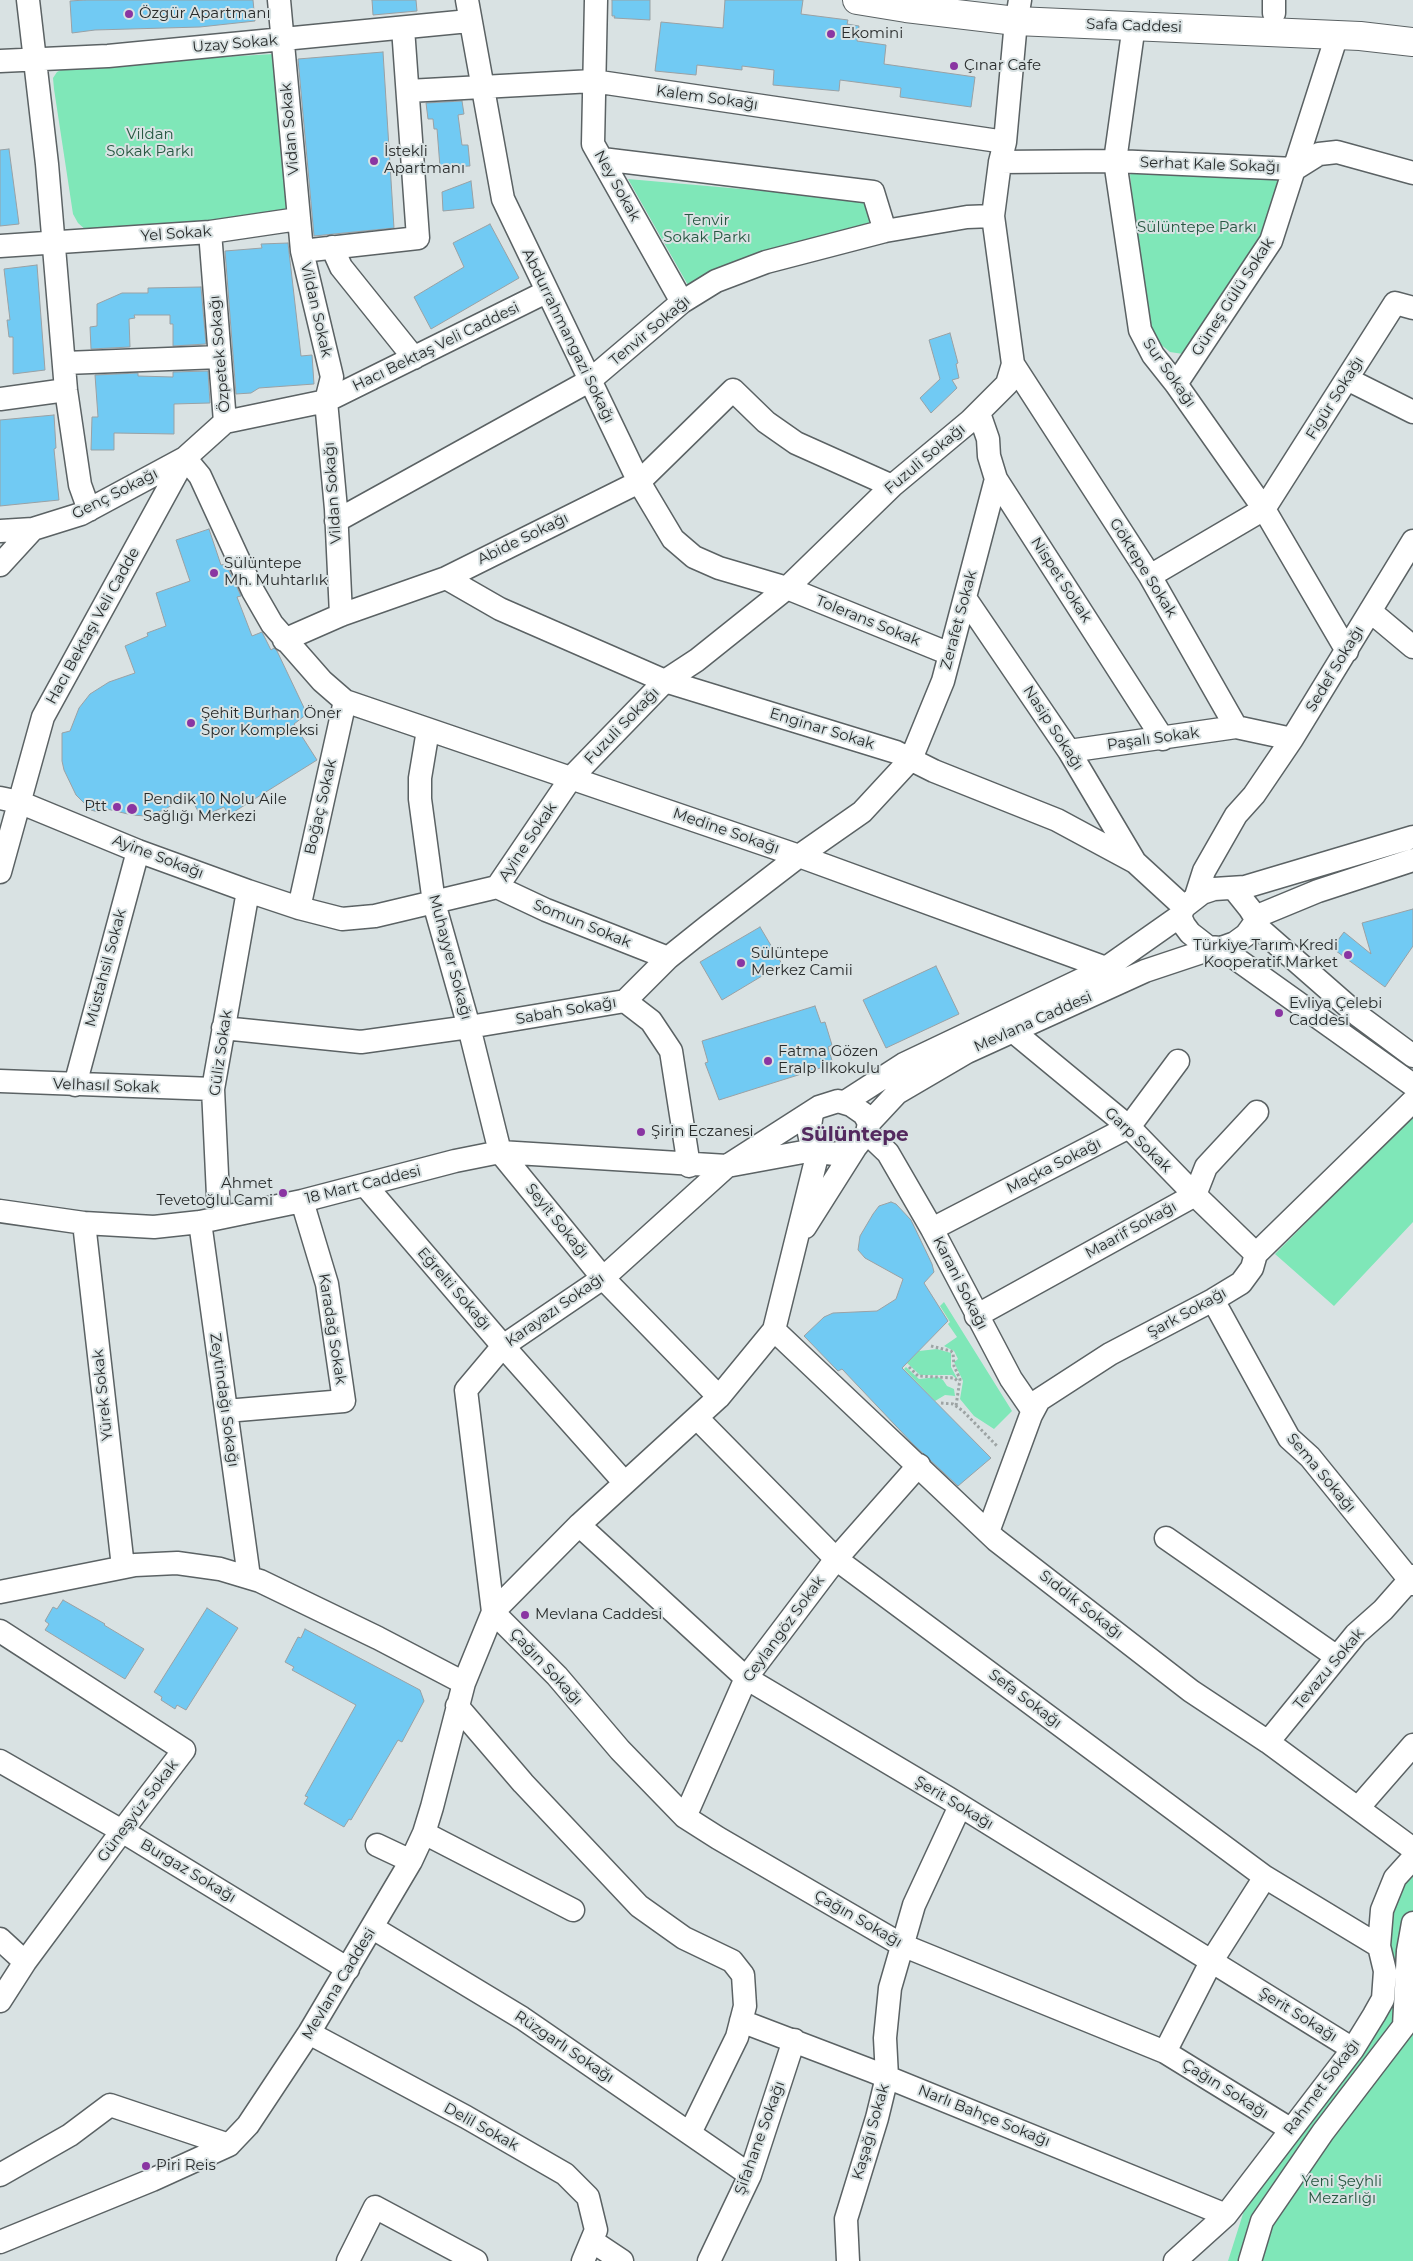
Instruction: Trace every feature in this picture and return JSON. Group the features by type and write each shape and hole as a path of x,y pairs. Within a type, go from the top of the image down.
{"main road":[{"name":"Safa Caddesi","path":"857,0 935,12 1019,9 1274,7 1413,24"},
{"name":"Safa Caddesi","path":"964,0 1134,25 1389,38 1413,42"}],"street":[{"path":"28,0 36,60 66,390 80,485 89,510"},
{"path":"279,0 283,40"},
{"name":"Ney Sokak","path":"596,0 593,144 682,302"},
{"name":"Fuzuli Sokağı","path":"571,778 665,681 696,660 786,588 892,486 979,413 1008,384 1013,364 993,216 1019,9"},
{"name":"Uzay Sokak","path":"0,61 108,56 403,28 468,10"},
{"name":"Abdurrahmangazi Sokağı","path":"468,10 484,85 503,199 589,382 639,482 674,539 694,557 719,568 786,588"},
{"name":"Sur Sokağı","path":"1134,25 1114,161 1140,330 1153,355 1176,384 1264,509 1347,651"},
{"path":"302,251 418,238 403,28"},
{"name":"Güneş Gülü Sokak","path":"1176,384 1271,241 1337,35"},
{"name":"Vidan Sokak","path":"283,40 298,219"},
{"name":"Kalem Sokağı","path":"408,90 593,81 1002,152"},
{"name":"Serhat Kale Sokağı","path":"1002,152 1114,161 1295,169 1319,154 1337,152 1413,173"},
{"path":"602,159 873,192 885,231"},
{"name":"Tenvir Sokağı","path":"336,521 589,382 682,302 716,280 766,262 885,231 967,218 993,216"},
{"name":"Yel Sokak","path":"0,246 210,232 298,219"},
{"name":"Vildan Sokak","path":"298,219 302,251 332,377 326,401"},
{"name":"Özpetek Sokağı","path":"185,458 225,422 210,232"},
{"path":"332,247 342,267 414,358"},
{"name":"Hacı Bektaş Veli Caddesi","path":"225,422 326,401 546,292"},
{"name":"Figür Sokağı","path":"1264,509 1395,303 1413,308"},
{"path":"65,363 220,358"},
{"name":"Göktepe Sokak","path":"1013,364 1150,576 1236,727"},
{"path":"1347,379 1413,412"},
{"path":"0,399 66,390"},
{"name":"Abide Sokağı","path":"284,640 341,615 446,578 639,482 733,390 766,422 796,443 892,486"},
{"name":"Vildan Sokağı","path":"326,401 336,521 341,615"},
{"name":"Nispet Sokak","path":"979,413 988,439 989,456 996,478 1163,739"},
{"path":"185,458 200,476 253,591 284,640 322,681 345,701"},
{"name":"Genç Sokağı","path":"0,565 32,529 89,510 185,458"},
{"name":"Hacı Bektaşı Veli Cadde","path":"0,872 9,800 43,717 185,458"},
{"name":"Zerafet Sokak","path":"911,758 943,681 996,478"},
{"path":"1150,576 1264,509"},
{"path":"0,531 32,529"},
{"name":"Sedef Sokağı","path":"1254,795 1292,739 1347,651 1413,540"},
{"name":"Enginar Sokak","path":"446,578 500,609 665,681 896,752 934,771 1057,820 1134,862 1187,907"},
{"name":"Tolerans Sokak","path":"786,588 950,654"},
{"name":"Nasip Sokağı","path":"965,598 1069,751 1134,862"},
{"path":"1370,611 1413,648"},
{"name":"Medine Sokağı","path":"345,701 799,856 1106,968"},
{"name":"Boğaç Sokak","path":"299,908 345,701"},
{"path":"1236,727 1292,739"},
{"name":"Paşalı Sokak","path":"1069,751 1236,727"},
{"name":"Muhayyer Sokağı","path":"428,730 420,778 420,799 434,903 469,1027 500,1152"},
{"name":"Sabah Sokağı","path":"223,1028 361,1042 469,1027 625,1001 668,958 799,856 862,812 911,758"},
{"name":"Ayine Sokak","path":"299,908 342,919 375,916 497,887 571,778"},
{"path":"1254,795 1252,809 1226,861 1227,889 1254,921 1359,1016 1413,1056"},
{"path":"1254,795 1236,816 1227,831 1204,871 1187,907 1184,925 1196,939 1208,947 1217,948 1240,940 1254,921 1318,891 1413,860"},
{"name":"Ayine Sokağı","path":"9,800 138,851 299,908"},
{"path":"1187,907 1227,889 1413,837"},
{"name":"Müstahsil Sokak","path":"75,1086 138,851"},
{"name":"Somun Sokak","path":"497,887 546,910 668,958"},
{"name":"Güliz Sokak","path":"209,1219 213,1089 248,891"},
{"name":"Mevlana Caddesi","path":"845,1102 921,1055 1106,968 1187,907"},
{"path":"1217,948 1413,1085"},
{"name":"Mevlana Caddesi","path":"795,1242 863,1136 897,1093 967,1052 1145,971 1217,948"},
{"path":"625,1001 651,1021 671,1051 689,1166"},
{"name":"Garp Sokak","path":"1014,1032 1128,1127 1194,1195 1256,1254"},
{"name":"Maçka Sokağı","path":"932,1229 1128,1127 1178,1061"},
{"name":"Velhasıl Sokak","path":"0,1081 75,1086 213,1089"},
{"name":"Şark Sokağı","path":"988,1532 1033,1411 1039,1400 1110,1354 1214,1300 1240,1283 1252,1268 1256,1254 1413,1101"},
{"path":"845,1102 858,1109 863,1136 835,1154 816,1151 809,1133 812,1113 828,1103 845,1102"},
{"name":"Maarif Sokağı","path":"976,1316 1194,1195 1206,1167 1257,1112"},
{"name":"Karayazı Sokağı","path":"493,1612 466,1390 502,1346 603,1278 727,1166 812,1113"},
{"name":"Karani Sokağı","path":"863,1136 888,1153 932,1229 976,1316 1011,1378 1033,1411"},
{"name":"Mevlana Caddesi","path":"0,2242 152,2180 229,2145 248,2125 309,2033 411,1861 424,1833 464,1683 493,1612 624,1482 698,1419 719,1397 774,1330 816,1151"},
{"name":"18 Mart Caddesi","path":"0,1211 84,1223 154,1227 209,1219 302,1201 500,1152 689,1166 727,1166 816,1151"},
{"name":"Seyit Sokağı","path":"500,1152 603,1278 719,1397"},
{"name":"Eğrelti Sokağı","path":"365,1185 502,1346 624,1482"},
{"name":"Karadağ Sokak","path":"226,1410 344,1401 327,1284 302,1201"},
{"name":"Zeytindağı Sokağı","path":"209,1219 226,1410 249,1578"},
{"name":"Yürek Sokak","path":"84,1223 123,1567"},
{"name":"Sema Sokağı","path":"1214,1300 1289,1438 1310,1457 1412,1581"},
{"name":"Sıddık Sokağı","path":"774,1330 919,1464 988,1532 1192,1691 1268,1742 1413,1849"},
{"name":"Sefa Sokağı","path":"698,1419 836,1559 1265,1877 1379,1946"},
{"name":"Ceylangöz Sokak","path":"685,1816 746,1678 836,1559 919,1464"},
{"name":"Şerit Sokağı","path":"579,1525 746,1678 960,1806 1352,2049"},
{"path":"1166,1538 1337,1657"},
{"path":"0,1592 136,1564 177,1563 220,1569 260,1581 378,1638 464,1683"},
{"name":"Tevazu Sokak","path":"1268,1742 1356,1634 1412,1581"},
{"name":"Çağın Sokağı","path":"493,1612 557,1676 620,1750 685,1816 718,1838 902,1945 1165,2052 1290,2129"},
{"name":"Güneşyüz Sokak","path":"0,1631 184,1750 25,1962 0,2001"},
{"path":"457,1706 523,1783 640,1906 684,1938 732,1961 743,1974 745,2006 737,2037 690,2134"},
{"path":"1358,1808 1413,1745"},
{"name":"Burgaz Sokağı","path":"0,1761 122,1831 348,1969"},
{"name":"Kaşağı Sokak","path":"848,2261 846,2219 877,2118 887,2077 885,2038 890,1988 914,1905 960,1806"},
{"path":"424,1833 573,1910"},
{"path":"376,1845 411,1861"},
{"name":"Rahmet Sokağı","path":"1175,2261 1226,2215 1352,2049 1383,1999 1384,1971 1379,1946 1382,1910 1395,1878 1413,1858"},
{"path":"1165,2052 1212,1962 1265,1877"},
{"path":"1250,2261 1262,2221 1323,2132 1408,2028 1408,1951 1413,1923"},
{"name":"Rüzgarlı Sokağı","path":"373,1928 522,2018 750,2175"},
{"path":"0,1939 25,1962"},
{"name":"Narlı Bahçe Sokağı","path":"741,2021 887,2077 1226,2215"},
{"name":"Delil Sokak","path":"309,2033 466,2117 565,2174 588,2197 596,2230 583,2261"},
{"name":"Şifahane Sokağı","path":"709,2261 750,2175 794,2040"},
{"path":"0,2175 70,2135 110,2106 229,2145"},
{"path":"348,2261 375,2207 476,2261"},
{"path":"592,2241 622,2261"}],"path":[{"path":"931,1346 953,1353 953,1363 960,1382 956,1406"},
{"path":"908,1367 918,1376 950,1377 960,1382"},
{"path":"941,1403 947,1402 956,1406 1014,1462"}],"green space":[{"name":"Vildan Sokak Parkı","path":"274,54 288,208 255,218 87,231 78,223 73,214 54,89 53,78 57,72 69,66"},
{"name":"Sülüntepe Parkı","path":"1134,169 1282,174 1262,242 1183,354 1170,352 1159,343 1150,324 1143,294 1130,175"},
{"name":"Tenvir Sokak Parkı","path":"628,179 866,200 872,231 689,287"},
{"path":"1413,1115 1413,1222 1334,1306 1275,1254"},
{"path":"944,1302 1012,1411 994,1429 974,1416 960,1399 963,1381 954,1362 958,1359 954,1351 944,1346 957,1337 948,1324 950,1322 940,1306"},
{"path":"937,1349 951,1353 951,1367 958,1380 952,1375 920,1375 907,1363 919,1351"},
{"path":"906,1367 919,1379 938,1377 947,1386 954,1389 955,1396 945,1395 935,1401 904,1369"},
{"name":"Yeni Şeyhli Mezarlığı","path":"1413,1871 1413,2261 1228,2261 1248,2198 1364,2044 1387,1947 1390,1906"}],"building":[{"path":"253,0 255,21 200,27 95,30 72,33 70,1"},
{"path":"372,0 416,0 417,11 373,15"},
{"path":"612,0 650,0 650,20 614,18 615,16 612,16"},
{"path":"725,0 803,0 801,14 848,20 847,24 859,26 857,41 886,45 884,64 975,77 971,107 900,97 901,88 840,80 839,91 773,85 774,70 742,66 742,70 697,65 696,75 655,71 661,22 723,28"},
{"path":"383,52 394,228 314,236 298,59"},
{"path":"462,101 464,114 458,115 462,145 468,145 470,166 440,167 437,129 434,129 433,119 428,119 426,103"},
{"path":"9,149 19,224 0,226 0,150"},
{"path":"471,181 474,208 443,211 442,192"},
{"path":"490,224 519,278 431,329 414,297 464,267 453,243"},
{"path":"288,243 301,356 312,355 314,384 259,388 251,393 236,394 225,251 262,248 261,244"},
{"path":"37,265 45,370 13,374 13,337 9,337 7,320 10,320 4,269"},
{"path":"201,287 206,344 173,346 173,324 170,324 170,315 134,315 135,318 129,319 130,347 91,349 90,327 97,326 97,304 122,293 148,293 148,288"},
{"path":"950,333 958,363 956,364 959,378 952,380 957,388 931,413 920,398 940,379 929,340"},
{"path":"208,371 210,403 174,404 174,434 114,433 114,450 91,450 92,417 98,417 95,375 138,373 138,376 173,377 173,372"},
{"path":"54,415 56,448 54,449 59,500 0,506 0,420"},
{"path":"209,529 221,565 226,564 241,596 237,597 252,636 262,632 271,650 274,648 277,651 307,714 294,724 317,760 229,815 224,807 201,817 189,794 164,810 145,816 107,809 98,812 91,810 76,795 64,770 62,761 62,733 70,731 79,708 90,694 109,682 135,673 125,646 148,636 147,633 166,626 156,593 190,581 176,540"},
{"path":"1413,909 1413,946 1385,987 1332,948 1344,932 1371,954 1362,923"},
{"name":"Sülüntepe Merkez Camii","path":"760,927 782,964 722,1000 700,962"},
{"path":"936,966 959,1014 886,1048 863,1000"},
{"path":"815,1006 821,1023 825,1022 832,1045 828,1047 833,1064 719,1100 705,1063 708,1062 702,1041"},
{"path":"891,1202 896,1204 911,1220 934,1272 924,1283 948,1321 902,1368 991,1458 958,1486 914,1445 842,1369 838,1371 804,1336 824,1317 833,1313 877,1311 896,1299 903,1279 865,1258 858,1250 860,1236 873,1214 879,1206"},
{"path":"63,1600 144,1649 125,1679 45,1630 49,1624 45,1621 53,1607 57,1609"},
{"path":"207,1608 238,1628 186,1710 177,1705 175,1709 161,1700 162,1697 154,1692"},
{"path":"305,1629 420,1690 424,1701 402,1742 398,1740 351,1820 349,1819 344,1827 304,1804 308,1797 305,1796 356,1705 292,1670 294,1667 285,1662 298,1637 301,1638"}],"place":[{"name":"Özgür Apartmanı","path":"129,14"},
{"name":"Ekomini","path":"831,34"},
{"name":"Çınar Cafe","path":"954,66"},
{"name":"İstekli Apartmanı","path":"374,161"},
{"name":"Sülüntepe Mh. Muhtarlık","path":"214,573"},
{"name":"Şehit Burhan Öner Spor Kompleksi","path":"191,723"},
{"name":"Ptt","path":"117,807"},
{"name":"Pendik 10 Nolu Aile Sağlığı Merkezi","path":"132,809"},
{"name":"Türkiye Tarım Kredi Kooperatif Market","path":"1348,955"},
{"name":"Sülüntepe Merkez Camii","path":"741,963"},
{"name":"Evliya Çelebi Caddesi","path":"1279,1013"},
{"name":"Fatma Gözen Eralp İlkokulu","path":"768,1061"},
{"name":"Şirin Eczanesi","path":"641,1132"},
{"name":"Ahmet Tevetoğlu Cami","path":"283,1193"},
{"name":"Mevlana Caddesi","path":"525,1615"},
{"name":"Piri Reis","path":"146,2166"}],"district":[{"name":"Sülüntepe","path":"855,1135"}]}
